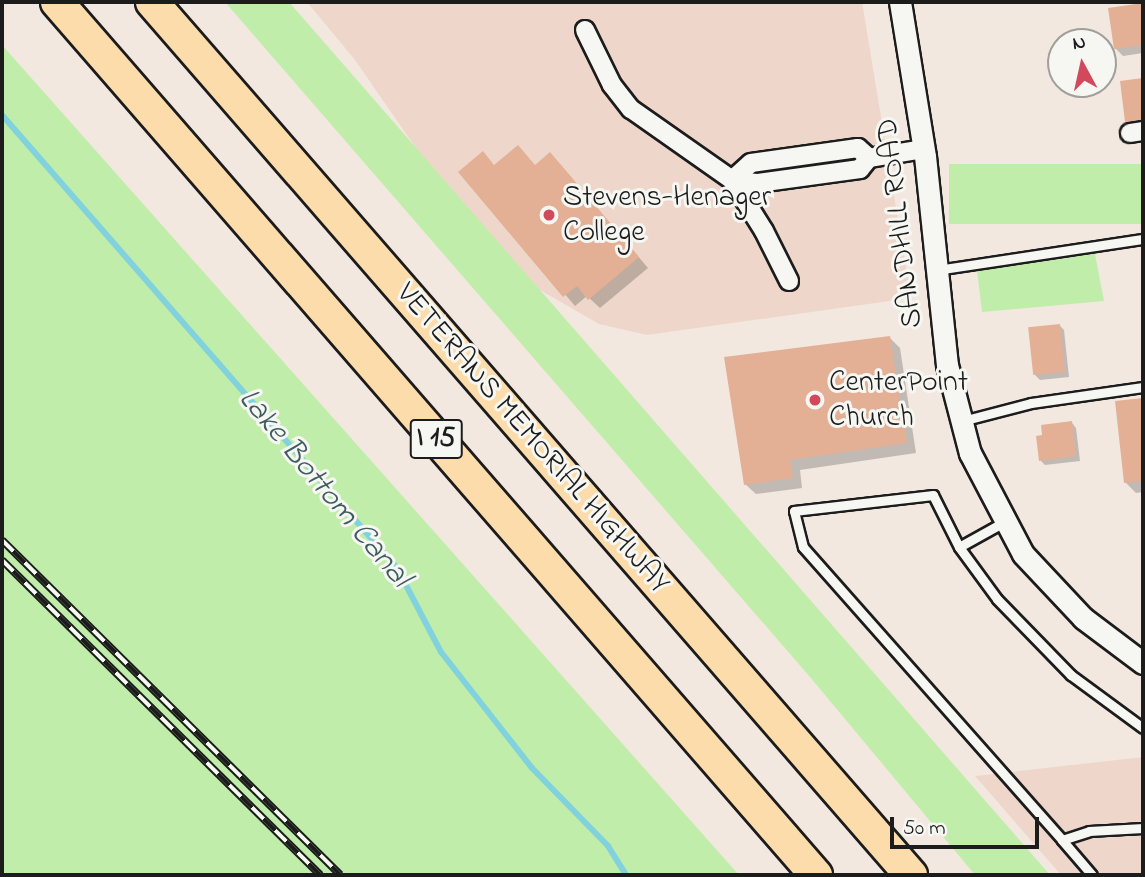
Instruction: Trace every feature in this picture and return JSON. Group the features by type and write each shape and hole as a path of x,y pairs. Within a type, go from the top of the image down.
{"highway":[{"name":"I 15","path":"58,2 816,875"},
{"name":"VETERANS MEMORIAL HIGHWAY","path":"152,2 911,875"}],"street":[{"name":"SANDHILL ROAD","path":"900,2 924,149 947,365 970,453 1023,554 1083,618 1143,661"},
{"path":"585,30 612,85 631,109 732,180 789,281"},
{"path":"732,180 758,183 860,169 869,158 924,149"}],"lane":[{"path":"937,270 1143,239"},
{"path":"962,421 1031,403 1143,387"},
{"path":"1092,875 803,547 794,511 933,495 959,547 997,599 1071,675 1143,728"},
{"path":"959,547 1004,522"},
{"path":"1062,840 1089,831 1143,828"}],"shaded area":[{"path":"307,2 862,2 911,298 647,335 599,324 533,286 438,180 355,60"},
{"path":"1143,757 1143,875 1061,875 975,776"}],"green space":[{"path":"225,2 289,2 1050,875 975,875 810,677"},
{"path":"2,45 739,875 2,875"},
{"path":"949,164 1143,164 1143,224 949,224"},
{"path":"1095,254 1104,301 982,312 977,271"}],"building":[{"path":"1143,3 1143,45 1117,49 1117,28 1111,28 1108,8"},
{"path":"1143,78 1143,120 1125,122 1120,81"},
{"name":"Stevens-Henager College","path":"518,145 535,165 550,152 639,257 588,300 577,286 563,297 458,172 483,151 494,165"},
{"path":"1060,324 1065,372 1033,375 1028,327"},
{"name":"CenterPoint Church","path":"890,336 907,443 790,460 793,478 744,485 724,357"},
{"path":"1143,398 1143,481 1124,483 1115,401"},
{"path":"1072,421 1076,456 1039,461 1036,436 1042,435 1041,425"}],"waterway":[{"name":"Lake Bottom Canal","path":"2,115 397,568 441,652 532,768 608,846 626,875"}],"railway":[{"path":"2,540 340,875"},
{"path":"2,560 320,875"}],"place":[{"name":"Stevens-Henager College","path":"549,215"},
{"name":"CenterPoint Church","path":"815,400"}]}
